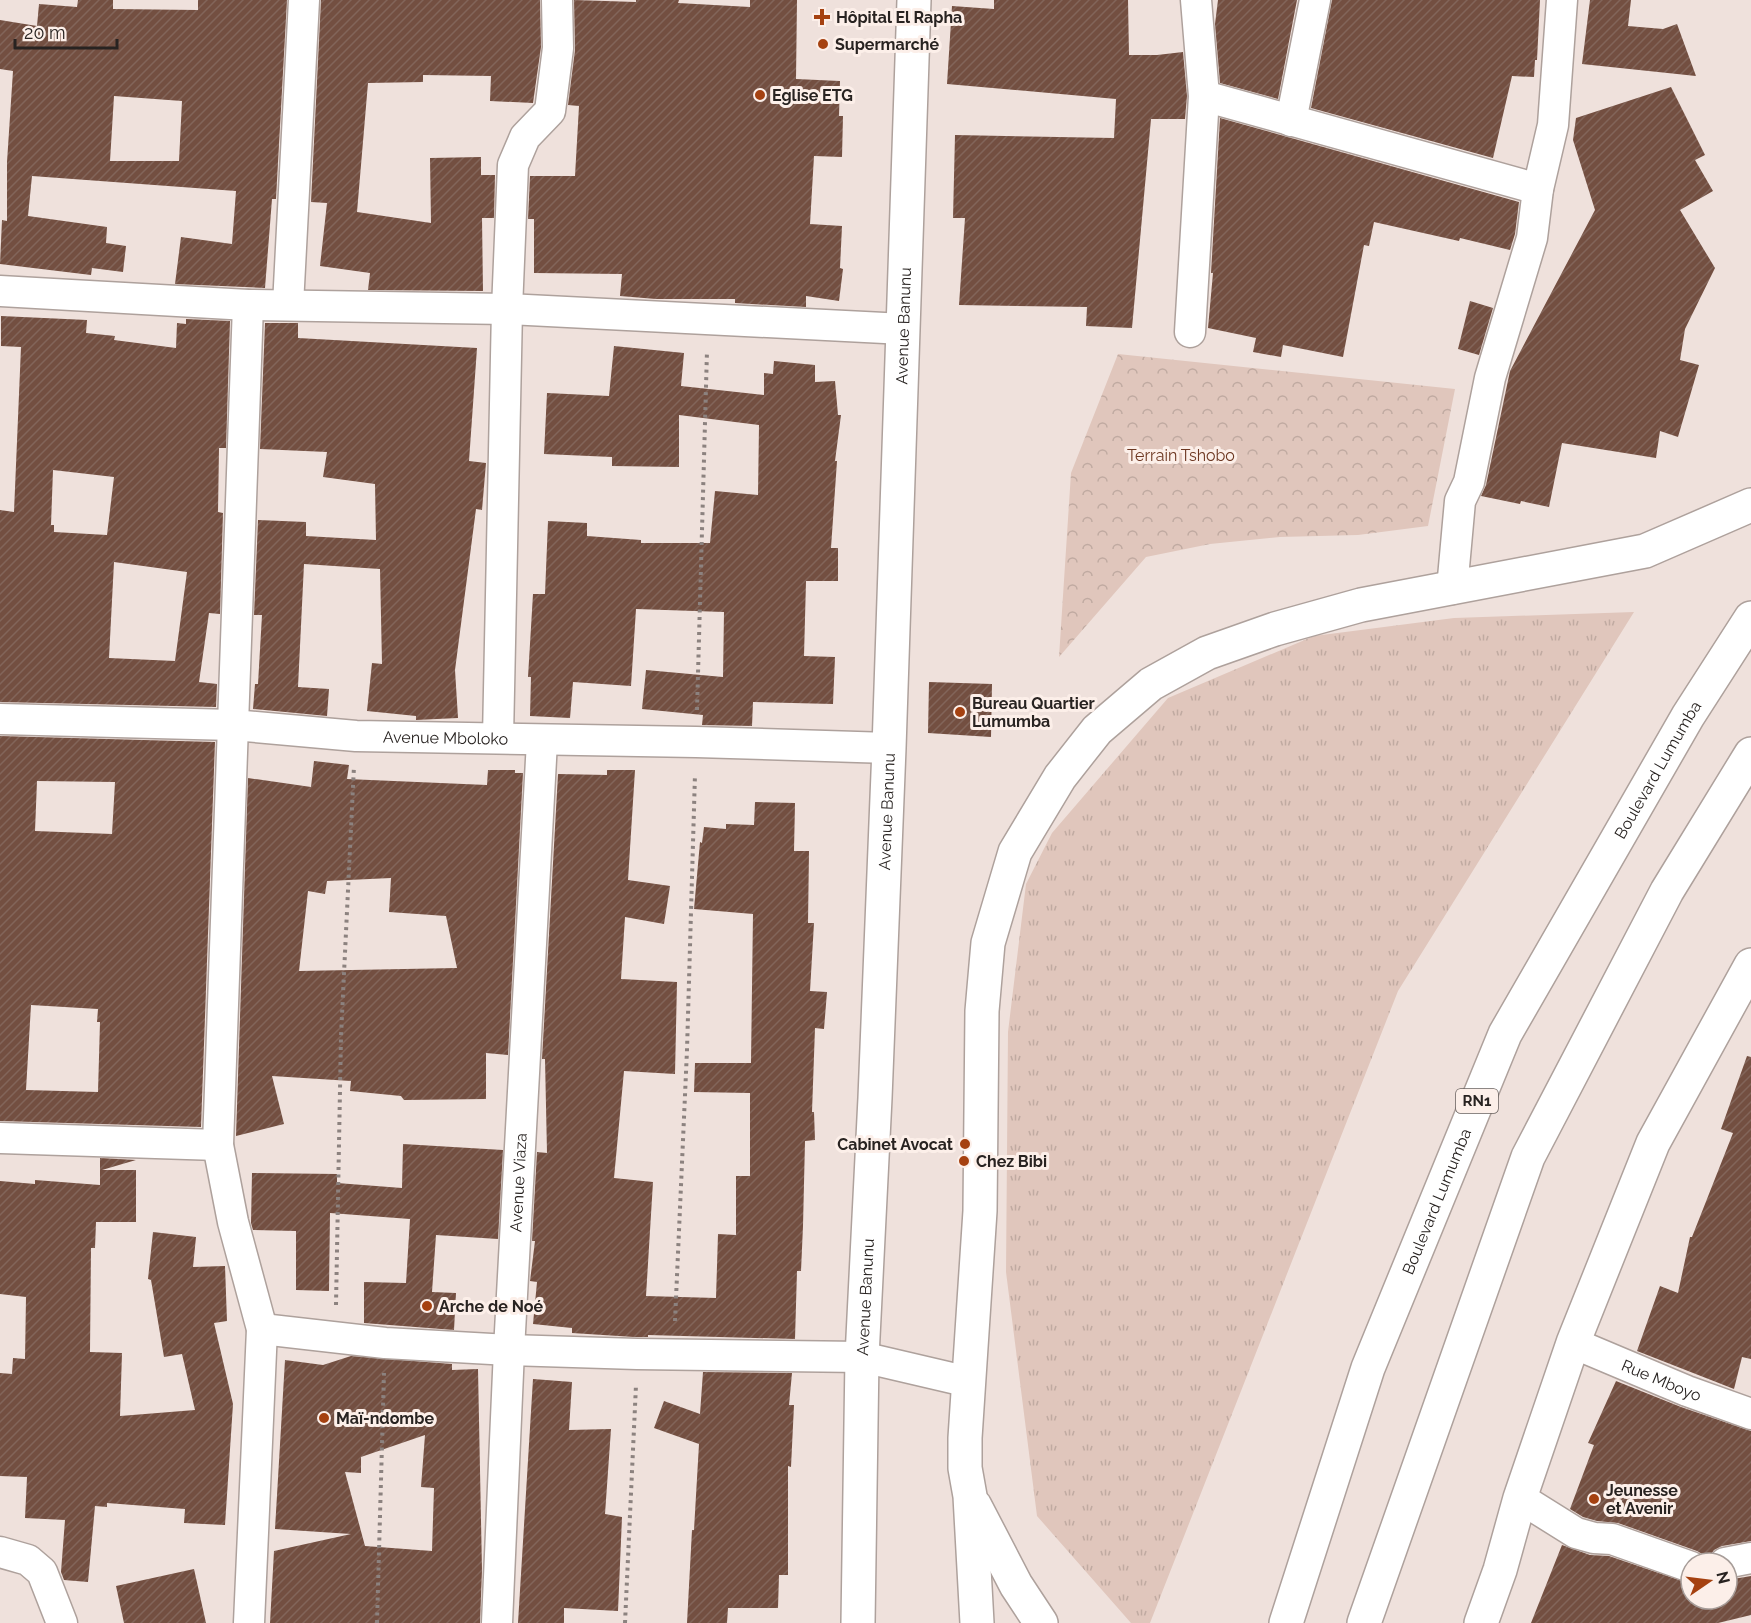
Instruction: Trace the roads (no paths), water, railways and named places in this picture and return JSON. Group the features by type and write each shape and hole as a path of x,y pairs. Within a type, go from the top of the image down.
{"main road":[{"name":"Avenue Banunu","path":"858,1623 862,1357 889,748 914,0"},
{"path":"977,1623 970,1496 965,1468 964,1438 980,1211 982,1011 988,943 1015,852 1060,777 1097,730 1151,684 1207,653 1275,629 1362,605 1645,551 1751,505"},
{"name":"Boulevard Lumumba","path":"1286,1623 1368,1368 1505,1034 1688,716 1751,618"},
{"path":"1364,1623 1528,1157 1667,891 1751,754"},
{"path":"1481,1623 1500,1570 1520,1498 1573,1343 1653,1143 1751,965"},
{"path":"970,1496 1016,1585 1041,1623"}],"street":[{"path":"288,305 304,0"},
{"path":"498,738 507,309 513,165 525,137 550,111 558,48 557,0"},
{"path":"1190,332 1204,96 1196,0"},
{"path":"1291,121 1315,0"},
{"path":"1452,589 1460,501 1469,482 1490,378 1532,238 1539,189 1553,125 1562,0"},
{"path":"1204,96 1539,189"},
{"path":"0,291 248,305 507,309 708,321 904,329"},
{"path":"248,305 218,1145 233,1222 262,1329 249,1623"},
{"name":"Avenue Mboloko","path":"0,719 233,725 356,736 889,748"},
{"name":"Avenue Viaza","path":"497,1623 509,1350 542,741"},
{"path":"0,1138 218,1145"},
{"path":"262,1329 385,1343 509,1350 862,1357 969,1382"},
{"name":"Rue Mboyo","path":"1573,1343 1687,1391 1751,1414"},
{"path":"1520,1498 1576,1533 1594,1538 1612,1539 1679,1563"},
{"path":"0,1552 28,1560 42,1572 62,1623"}],"place":[{"name":"Hôpital El Rapha","path":"822,17"},
{"name":"Supermarché","path":"823,44"},
{"name":"Eglise ETG","path":"760,95"},
{"name":"Bureau Quartier Lumumba","path":"960,712"},
{"name":"Cabinet Avocat","path":"965,1144"},
{"name":"Chez Bibi","path":"964,1161"},
{"name":"Arche de Noé","path":"427,1306"},
{"name":"Maï-ndombe","path":"324,1418"},
{"name":"Jeunesse et Avenir","path":"1594,1499"}],"park label":[{"name":"Terrain Tshobo","path":"1181,455"}]}
